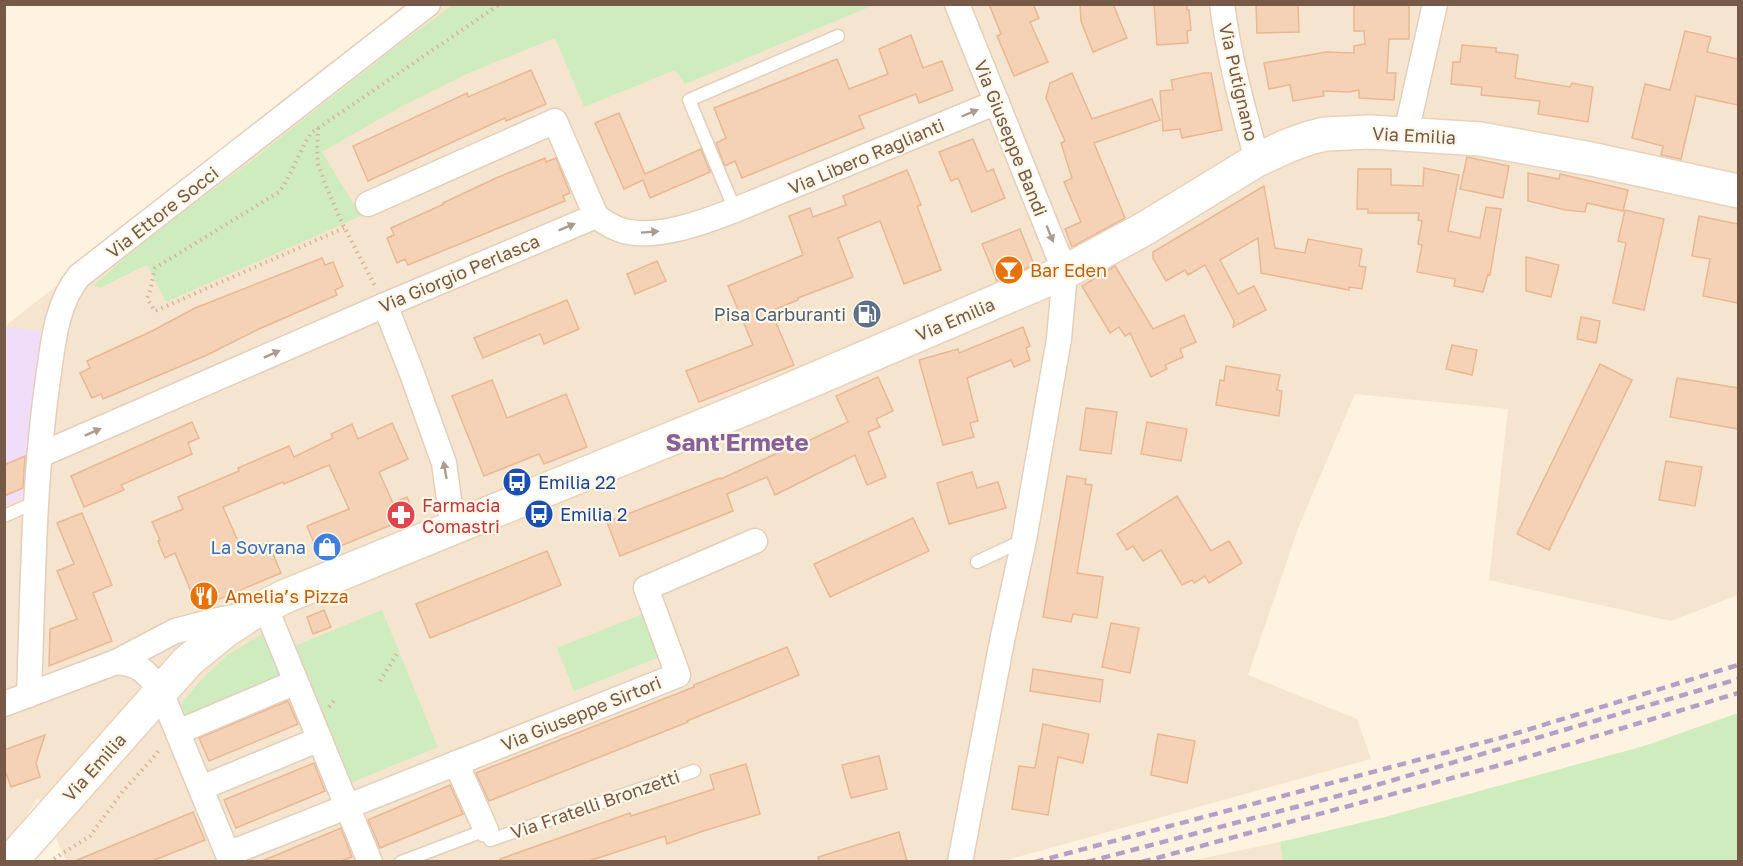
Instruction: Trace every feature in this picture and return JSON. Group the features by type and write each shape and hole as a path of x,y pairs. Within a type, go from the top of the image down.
{"main road":[{"name":"Via Emilia","path":"27,856 188,661 225,631 259,610 286,596 761,402 1065,272 1144,229 1257,160 1287,146 1325,134 1371,132 1480,139 1579,157 1738,191"}],"street":[{"name":"Via Ettore Socci","path":"29,695 36,502 43,411 54,339 67,294 80,276 428,4"},
{"name":"Via Giuseppe Bandi","path":"957,4 1065,272"},
{"name":"Via Putignano","path":"1222,4 1236,87 1257,160"},
{"path":"1406,133 1434,4"},
{"name":"Via Libero Raglianti","path":"596,216 608,225 633,233 691,226 997,102"},
{"path":"368,204 555,120 596,216"},
{"name":"Via Giorgio Perlasca","path":"40,455 596,216"},
{"path":"960,861 1002,641 1024,540 1059,339 1065,272"},
{"path":"385,305 444,463 453,528"},
{"name":"Via Giuseppe Sirtori","path":"230,858 347,805 678,675 646,588 755,541"},
{"path":"259,610 296,682 370,861"},
{"name":"Via Emilia","path":"4,704 116,662 168,634 210,621 259,610"},
{"path":"168,634 180,643 188,661"},
{"path":"116,662 130,663 142,669 161,692 230,858"},
{"path":"177,729 296,682"},
{"path":"201,788 320,739"},
{"path":"456,762 486,830"}],"lane":[{"path":"735,210 689,100 838,36"},
{"path":"4,516 36,502"},
{"path":"977,562 1024,540"},
{"name":"Via Fratelli Bronzetti","path":"401,861 486,830 490,840 694,771"}],"path":[{"path":"344,228 155,311 147,298 153,286 155,268 279,192 290,177 294,162 311,133 500,4"},
{"path":"318,128 318,164 326,186 344,228 385,305"},
{"path":"380,681 398,652"},
{"path":"27,856 90,836 123,791 177,729"}],"shaded area":[{"path":"419,5 1738,5 1738,595 1671,621 1489,580 1508,409 1355,394 1299,526 1248,675 1357,719 1371,759 1003,861 66,861 38,798 5,848 5,326"},
{"path":"9,327 41,332 24,497 5,506 4,330"},
{"path":"1280,842 1283,861 1188,862 1194,860"}],"green space":[{"path":"454,4 874,5 685,84 675,70 584,107 555,38 471,72 406,104 322,152 361,216 166,302 147,265 99,288 94,285 138,246"},
{"path":"382,610 438,747 348,784 292,647"},
{"path":"645,613 662,656 574,691 557,648"},
{"path":"266,632 285,676 190,719 182,708 182,702 202,679 227,655"},
{"path":"1738,713 1738,861 1283,861 1280,842 1385,817 1644,746"}],"building":[{"path":"989,4 1033,4 1039,18 1030,22 1048,62 1014,76 997,36 1001,34"},
{"path":"1080,4 1113,4 1127,38 1093,52 1081,21"},
{"path":"1154,4 1187,4 1191,30 1187,31 1188,43 1157,45"},
{"path":"1256,4 1298,4 1299,32 1257,33"},
{"path":"1354,4 1409,4 1409,39 1389,39 1387,73 1396,73 1394,100 1359,98 1359,90 1323,91 1324,96 1293,101 1290,85 1269,89 1264,63 1326,52 1354,53 1354,46 1365,44 1364,31 1354,31"},
{"path":"1685,31 1711,37 1707,52 1738,59 1738,105 1696,96 1681,159 1661,155 1663,146 1632,138 1645,84 1670,90"},
{"path":"911,35 923,68 942,61 953,90 919,103 916,94 859,116 864,128 742,178 735,161 725,166 716,143 726,138 714,108 837,59 849,89 888,74 879,49"},
{"path":"1462,45 1496,48 1496,52 1518,55 1515,78 1570,87 1572,83 1593,87 1588,122 1538,114 1540,101 1481,95 1482,87 1451,84 1453,62 1460,62"},
{"path":"531,70 546,104 506,121 505,118 368,181 353,146 467,93 468,97"},
{"path":"1072,73 1092,119 1152,99 1160,120 1094,143 1125,218 1072,247 1065,229 1081,222 1064,182 1072,178 1061,143 1065,141 1046,98 1050,83"},
{"path":"1211,73 1222,130 1182,138 1180,129 1163,131 1160,91 1173,90 1171,80"},
{"path":"619,113 645,174 701,149 710,172 650,198 643,180 624,189 595,123"},
{"path":"973,139 987,172 993,169 1005,198 972,212 958,178 951,181 939,152"},
{"path":"1467,157 1509,166 1503,198 1460,189"},
{"path":"545,158 546,162 556,158 570,193 563,196 565,201 408,265 405,259 397,263 387,238 394,235 391,228 496,178"},
{"path":"1424,168 1459,175 1448,231 1480,238 1486,207 1501,209 1490,275 1488,274 1483,292 1454,286 1455,279 1417,272 1422,245 1418,244 1422,221 1418,220 1419,213 1368,213 1368,209 1357,209 1358,169 1391,169 1391,185 1423,186"},
{"path":"907,170 921,205 917,206 941,270 904,284 880,221 838,238 853,277 771,311 794,365 699,402 686,371 753,345 728,286 803,255 789,216 810,208 813,217 846,205 843,196"},
{"path":"1528,173 1559,179 1560,174 1628,190 1623,211 1587,203 1585,212 1566,210 1528,201"},
{"path":"1264,186 1275,248 1305,253 1308,239 1362,249 1359,266 1366,267 1362,289 1349,287 1349,290 1261,273 1258,238 1220,260 1238,294 1254,286 1266,310 1233,327 1234,321 1205,265 1188,275 1185,270 1166,281 1153,258 1153,252"},
{"path":"1625,210 1664,219 1644,310 1613,303 1626,243 1618,241"},
{"path":"1699,216 1738,224 1738,303 1703,296 1710,259 1692,256"},
{"path":"1020,229 1034,265 997,281 982,244"},
{"path":"1526,257 1559,265 1551,297 1526,291"},
{"path":"322,258 325,265 333,262 343,286 335,290 337,295 259,329 207,355 103,399 101,394 92,398 80,373 90,368 87,361 195,308"},
{"path":"657,261 666,281 635,294 627,274"},
{"path":"1115,266 1153,329 1184,315 1196,342 1180,349 1183,357 1165,365 1167,369 1151,377 1130,333 1125,336 1119,327 1110,333 1082,286"},
{"path":"567,300 579,329 544,344 540,334 483,358 474,338"},
{"path":"1581,317 1600,321 1596,343 1577,339"},
{"path":"1023,327 1030,346 1026,348 1030,360 1014,367 1011,360 967,378 978,421 970,423 974,437 943,445 919,360 958,349 959,353"},
{"path":"1452,345 1477,350 1472,375 1446,369"},
{"path":"1600,364 1632,380 1549,550 1517,534"},
{"path":"1226,366 1280,375 1277,390 1282,391 1279,416 1216,405 1220,380 1224,381"},
{"path":"878,377 893,411 876,419 880,427 868,432 886,477 867,485 855,455 775,495 767,477 727,494 733,511 620,556 607,522 721,479 848,422 836,396"},
{"path":"1677,378 1738,388 1738,429 1670,417"},
{"path":"492,380 507,418 566,394 587,447 544,464 539,454 484,476 452,396"},
{"path":"1086,408 1117,412 1111,454 1080,450"},
{"path":"192,422 199,438 188,443 192,454 121,485 124,490 84,507 71,476"},
{"path":"1147,422 1187,429 1181,461 1141,454"},
{"path":"392,423 408,459 379,472 393,503 407,497 415,515 319,555 307,526 349,509 329,465 223,507 241,548 250,544 252,548 268,542 281,573 198,608 175,553 165,558 152,522 183,509 178,497 239,471 238,468 289,446 294,457 333,438 331,434 352,424 358,439"},
{"path":"25,456 23,488 4,496 4,465"},
{"path":"1666,461 1702,467 1695,506 1659,500"},
{"path":"972,472 977,488 998,482 1006,508 949,524 937,483"},
{"path":"1067,476 1086,479 1085,484 1092,485 1077,573 1103,577 1097,618 1073,614 1071,622 1043,617"},
{"path":"1177,496 1211,551 1229,541 1242,563 1209,583 1205,576 1194,583 1192,580 1182,585 1161,550 1143,561 1133,546 1127,550 1117,534"},
{"path":"82,513 112,585 93,593 112,641 49,666 50,629 77,619 57,571 74,564 57,523"},
{"path":"913,518 929,551 830,597 814,564"},
{"path":"547,551 561,585 430,638 416,604"},
{"path":"324,610 331,627 313,634 307,617"},
{"path":"1111,623 1139,628 1130,673 1102,667"},
{"path":"787,647 799,675 688,722 489,801 476,773 694,687 694,685"},
{"path":"1033,669 1103,680 1100,702 1030,691"},
{"path":"288,701 298,724 209,761 199,738"},
{"path":"1043,724 1089,734 1083,763 1058,757 1048,815 1012,809 1019,766 1035,768"},
{"path":"1158,734 1195,741 1187,783 1151,775"},
{"path":"45,735 36,763 40,777 11,787 4,768 4,750"},
{"path":"879,756 887,789 851,798 842,765"},
{"path":"314,763 325,791 236,828 224,800"},
{"path":"746,764 760,814 667,844 665,836 589,861 500,861 500,859 630,813 631,816 714,789 710,775"},
{"path":"450,785 463,814 380,848 368,820"},
{"path":"193,812 205,840 152,861 75,861"},
{"path":"341,828 352,857 341,861 262,861"},
{"path":"899,832 907,861 819,861 818,857"}],"railway":[{"path":"1035,862 1504,737 1738,665"},
{"path":"1087,862 1349,793 1738,679"},
{"path":"1142,862 1511,762 1738,693"}],"place":[{"name":"Bar Eden","path":"1009,270"},
{"name":"Pisa Carburanti","path":"867,314"},
{"name":"Emilia 22","path":"517,482"},
{"name":"Emilia 2","path":"539,514"},
{"name":"Farmacia Comastri","path":"401,515"},
{"name":"La Sovrana","path":"327,547"},
{"name":"Amelia’s Pizza","path":"204,596"}],"district":[{"name":"Sant'Ermete","path":"737,441"}]}
